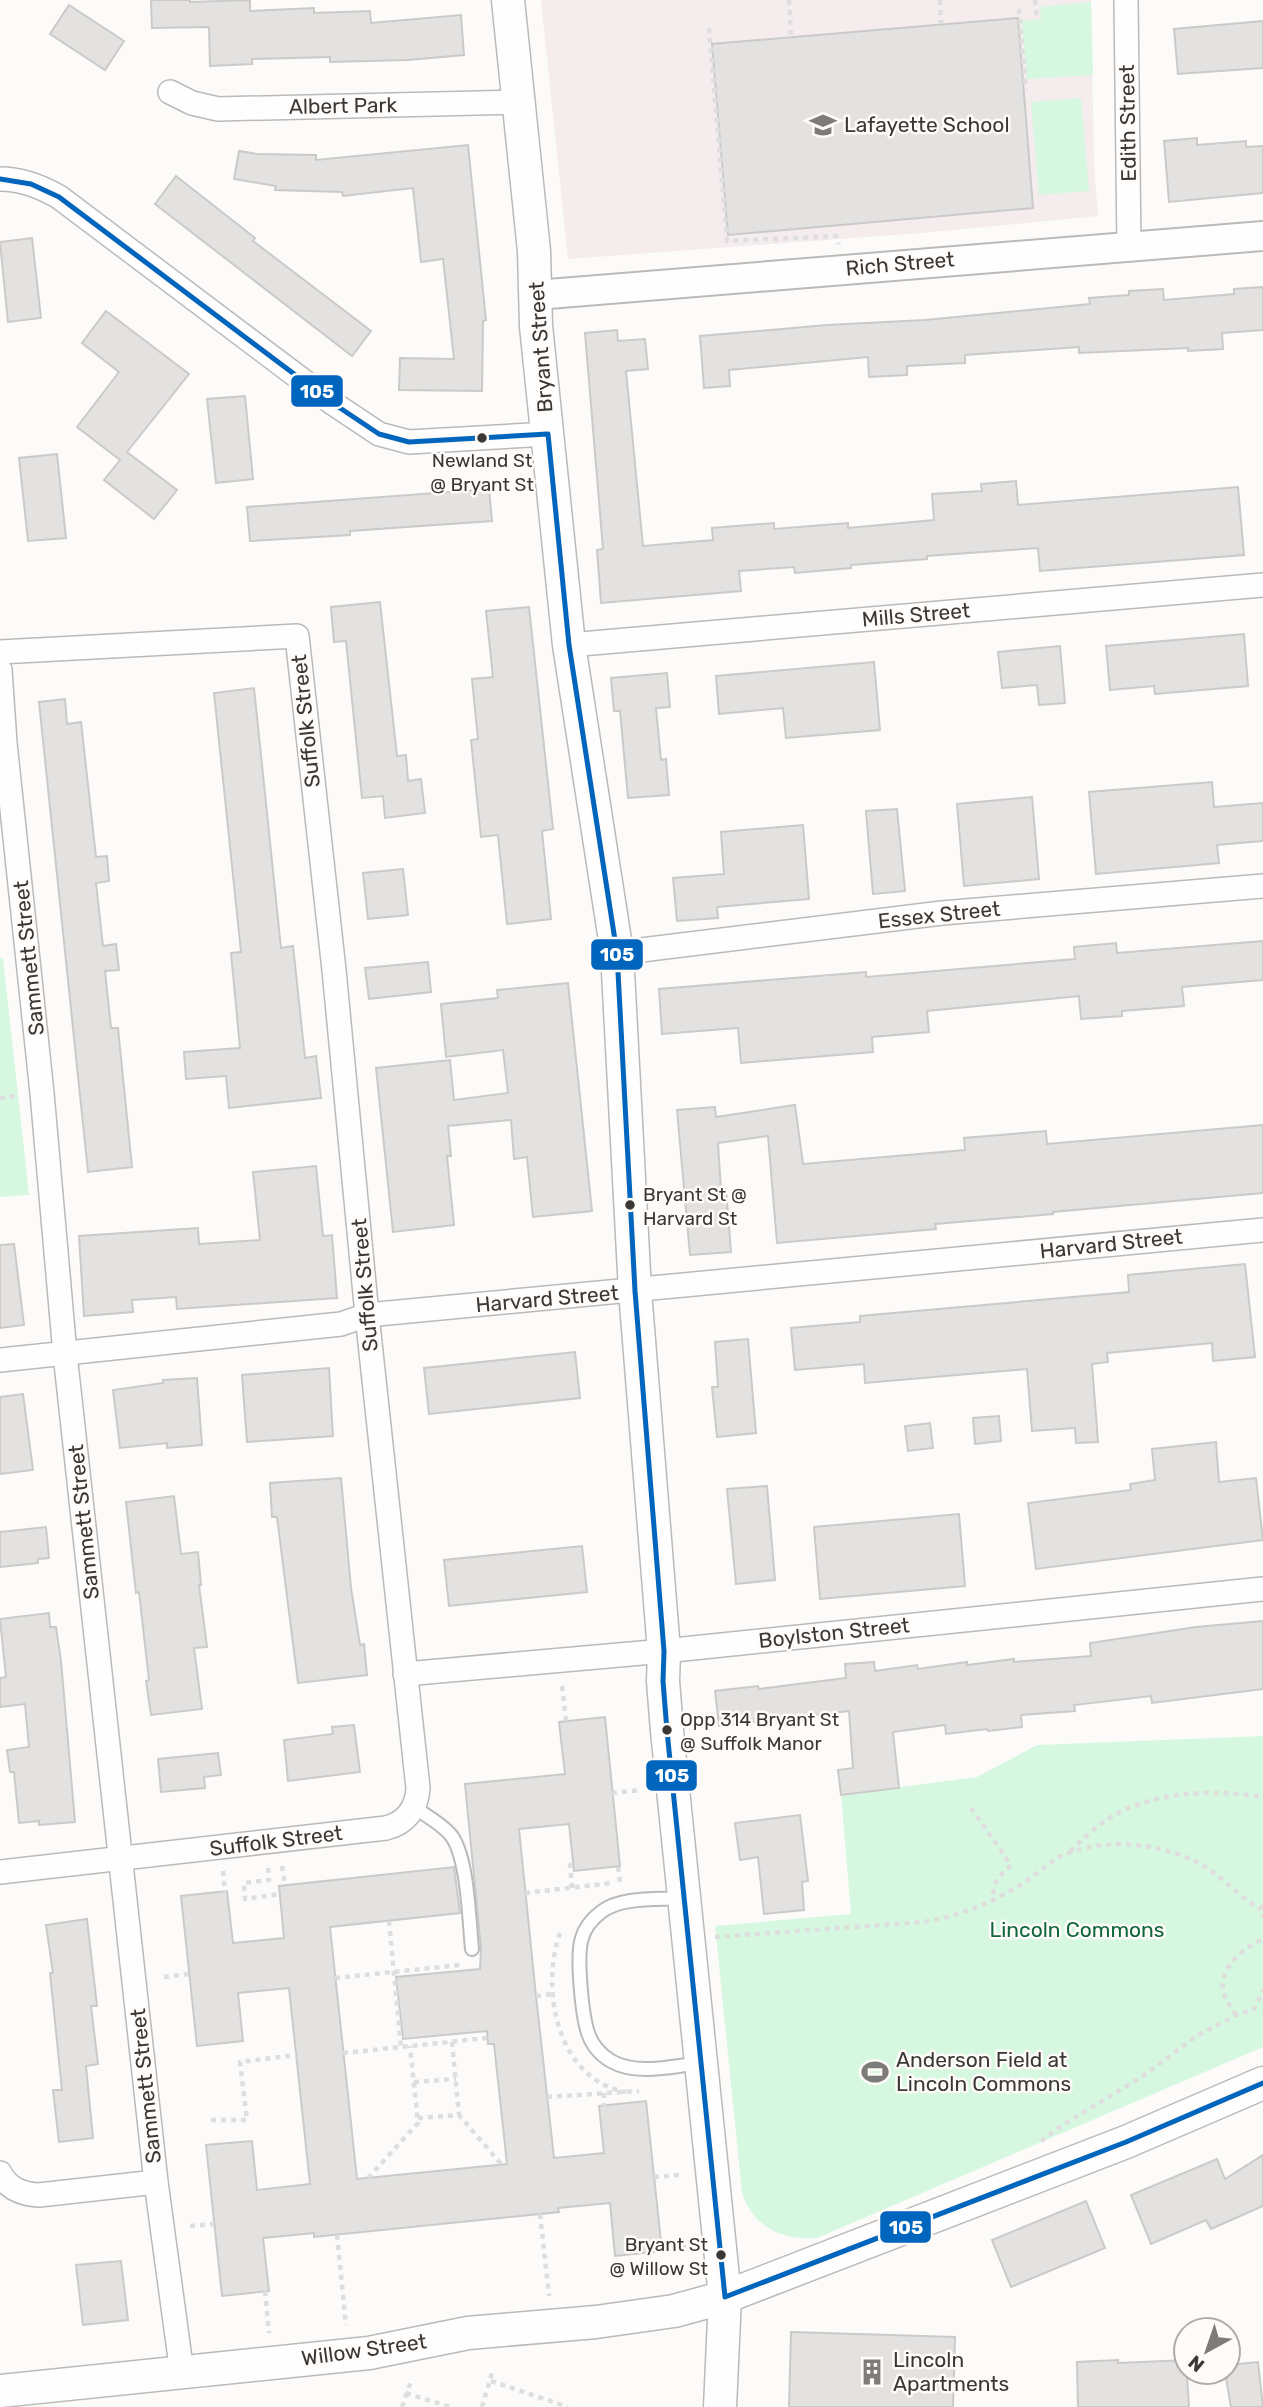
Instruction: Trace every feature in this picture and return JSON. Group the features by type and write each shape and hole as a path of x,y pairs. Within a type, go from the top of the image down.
{"main road":[{"name":"Bryant Street","path":"508,0 536,295 536,326 569,645 617,953 635,1291 664,1651 666,1718 725,2297 720,2407"},
{"name":"Willow Street","path":"0,2390 369,2353 468,2333 674,2311 725,2297 1126,2142 1263,2083"}],"street":[{"name":"Edith Street","path":"1126,0 1129,247"},
{"name":"Albert Park","path":"170,92 192,103 218,109 519,102"},
{"path":"0,179 34,184 59,197 334,404 379,434 409,442 548,434"},
{"name":"Rich Street","path":"536,295 1263,236"},
{"name":"Mills Street","path":"569,645 1263,585"},
{"name":"Suffolk Street","path":"0,652 297,636 353,1143 368,1315 418,1788 414,1807 400,1822 386,1828 0,1872"},
{"name":"Sammett Street","path":"0,670 8,842 42,1093 65,1354 156,2182 182,2373"},
{"name":"Essex Street","path":"617,953 942,913 1263,886"},
{"name":"Harvard Street","path":"0,1360 341,1324 368,1315 1263,1230"},
{"name":"Boylston Street","path":"405,1674 664,1651 1263,1589"},
{"path":"0,2173 13,2189 39,2195 156,2182"}],"lane":[{"path":"414,1807 444,1828 455,1840 463,1859 472,1949"},
{"path":"684,1898 621,1903 607,1908 591,1921 583,1934 580,1949 584,2012 594,2045 604,2057 622,2067 701,2063"}],"path":[{"path":"789,0 792,36"},
{"path":"940,0 941,24"},
{"path":"1035,0 1037,19"},
{"path":"1019,9 1026,90"},
{"path":"709,28 727,241 836,236 839,244"},
{"path":"562,1686 566,1721"},
{"path":"612,1793 641,1790"},
{"path":"688,1940 948,1918 1020,1885 1070,1852 1108,1819 1146,1802 1209,1794 1263,1797"},
{"path":"971,1808 1011,1865 997,1879 991,1900"},
{"path":"1070,1852 1125,1844 1167,1851 1207,1869 1262,1910"},
{"path":"572,1888 569,1865 573,1864"},
{"path":"282,1866 285,1885"},
{"path":"618,1867 620,1882"},
{"path":"268,1868 269,1880 244,1884 245,1899 279,1894"},
{"path":"223,1871 225,1892"},
{"path":"525,1894 630,1881"},
{"path":"389,1921 401,2047"},
{"path":"1236,2015 1223,1992 1223,1981 1239,1954 1263,1939"},
{"path":"335,1979 473,1963"},
{"path":"164,1977 189,1974"},
{"path":"1254,2009 1263,1990"},
{"path":"536,1996 553,1994"},
{"path":"1041,2141 1058,2127 1143,2076 1195,2037 1236,2015 1263,2008"},
{"path":"343,2053 487,2038"},
{"path":"452,2042 459,2115 501,2164"},
{"path":"368,2178 418,2123 410,2046"},
{"path":"211,2120 247,2120 240,2062 296,2055"},
{"path":"414,2082 456,2079"},
{"path":"547,2097 649,2090"},
{"path":"604,2093 604,2106"},
{"path":"418,2118 459,2115"},
{"path":"654,2177 680,2175"},
{"path":"540,2214 549,2301"},
{"path":"190,2226 214,2224"},
{"path":"337,2235 346,2325"},
{"path":"662,2249 687,2247"},
{"path":"265,2291 270,2333"},
{"path":"482,2407 492,2373"},
{"path":"402,2407 411,2381"},
{"path":"491,2381 550,2404 568,2407"},
{"path":"406,2393 450,2407"}],"shaded area":[{"name":"Lafayette School","path":"541,0 1091,0 1094,166 1098,216 922,233 568,259"}],"green space":[{"path":"1091,2 1093,75 1027,79 1022,21 1041,19 1040,7"},
{"path":"1081,98 1089,191 1039,195 1031,102"},
{"path":"0,958 3,958 29,1195 0,1197"},
{"name":"Lincoln Commons","path":"1263,1736 1263,2047 817,2238 781,2234 754,2215 742,2193 715,1926 851,1914 841,1795 977,1777 1037,1745"}],"building":[{"path":"151,0 250,0 250,11 314,8 314,13 370,11 371,23 461,15 464,55 330,62 330,57 252,59 252,64 210,66 209,27 152,28"},
{"path":"69,5 124,41 105,70 50,34"},
{"path":"1018,18 1033,208 728,235 712,44"},
{"path":"1263,21 1263,68 1178,74 1174,29"},
{"path":"1197,138 1197,145 1246,141 1246,147 1263,146 1263,193 1169,202 1164,141"},
{"path":"468,145 486,320 483,321 482,391 399,390 400,358 454,359 443,259 421,262 413,188 343,196 342,192 275,190 276,186 234,179 239,151 316,155 316,160"},
{"path":"176,176 255,238 253,241 371,331 352,356 155,204"},
{"path":"32,238 41,318 8,322 0,242"},
{"path":"1263,287 1263,330 1222,333 1223,349 1079,353 1079,347 965,355 965,363 907,366 907,375 869,377 868,357 729,370 730,386 704,388 700,336 925,320 1090,304 1089,298 1129,295 1129,291 1163,289 1164,300 1234,294 1234,289"},
{"path":"106,311 189,374 127,452 177,490 154,519 104,480 120,460 77,427 119,372 82,343"},
{"path":"617,330 618,341 645,339 648,369 626,371 643,546 713,540 712,528 774,523 774,529 848,523 848,528 934,520 932,494 982,491 981,484 1016,481 1018,505 1238,487 1244,555 1040,571 1038,548 927,556 927,559 795,573 794,567 739,571 741,591 601,603 597,550 603,549 585,333"},
{"path":"245,396 253,479 216,483 207,399"},
{"path":"57,454 66,538 28,541 19,458"},
{"path":"489,489 492,521 350,531 350,535 250,541 247,507"},
{"path":"380,602 397,756 406,755 408,781 421,779 425,813 385,818 383,796 362,798 346,641 334,642 331,607"},
{"path":"529,607 553,829 542,831 551,919 507,924 498,835 481,837 471,740 478,739 472,679 493,677 486,611"},
{"path":"1244,634 1248,686 1155,694 1154,686 1110,690 1106,646"},
{"path":"1060,646 1065,703 1039,705 1037,685 1002,688 998,652"},
{"path":"874,662 880,730 786,738 783,708 719,714 716,676"},
{"path":"667,673 670,707 656,708 661,760 666,759 669,795 628,798 620,711 614,711 611,678"},
{"path":"254,688 281,948 293,946 305,1058 316,1056 321,1098 229,1108 226,1076 186,1079 184,1052 240,1048 231,953 241,952 214,693"},
{"path":"65,699 67,724 81,722 96,857 107,856 109,881 96,883 103,946 116,944 119,970 105,971 111,1028 118,1028 132,1167 88,1172 39,702"},
{"path":"1212,782 1214,807 1263,803 1263,841 1217,845 1219,863 1096,874 1089,792"},
{"path":"1032,797 1039,879 964,886 957,804"},
{"path":"897,809 905,891 873,894 866,811"},
{"path":"803,825 809,899 717,907 718,918 677,921 673,878 724,874 721,832"},
{"path":"403,869 408,915 368,919 363,873"},
{"path":"1263,941 1263,980 1182,987 1184,1006 1122,1011 1122,1016 1081,1019 1079,996 927,1011 929,1032 872,1037 873,1052 741,1063 738,1028 662,1034 659,989 866,972 866,977 1075,959 1074,947 1116,943 1117,953"},
{"path":"428,962 431,992 369,999 365,968"},
{"path":"568,983 592,1211 533,1217 527,1157 514,1159 511,1120 448,1126 451,1156 447,1156 454,1225 393,1232 376,1068 450,1060 454,1100 508,1093 503,1050 446,1057 441,1004 498,998 497,990"},
{"path":"795,1105 803,1164 965,1150 964,1138 1046,1131 1047,1144 1263,1125 1263,1193 935,1224 936,1229 777,1243 768,1136 718,1143 721,1190 726,1189 731,1252 690,1255 677,1110 715,1107 716,1117"},
{"path":"316,1166 323,1236 332,1235 337,1298 177,1309 176,1297 132,1300 133,1312 84,1316 79,1236 198,1228 199,1244 260,1240 253,1172"},
{"path":"14,1244 24,1325 0,1328 0,1245"},
{"path":"1245,1264 1255,1357 1213,1361 1212,1343 1107,1353 1108,1362 1092,1364 1098,1442 1076,1443 1075,1428 1032,1431 1027,1369 865,1383 864,1364 795,1370 791,1328 860,1322 860,1316 1129,1292 1128,1275"},
{"path":"748,1339 756,1433 717,1437 712,1387 718,1387 715,1342"},
{"path":"575,1352 580,1398 429,1414 424,1368"},
{"path":"329,1368 333,1436 247,1442 242,1375"},
{"path":"197,1378 202,1445 167,1448 167,1443 120,1448 113,1390 163,1383 163,1380"},
{"path":"23,1394 33,1470 0,1474 0,1397"},
{"path":"999,1416 1001,1441 975,1444 973,1418"},
{"path":"930,1423 933,1448 908,1451 905,1426"},
{"path":"1216,1442 1219,1482 1256,1478 1263,1540 1036,1569 1028,1503 1131,1490 1130,1484 1155,1480 1152,1449"},
{"path":"341,1478 351,1588 360,1645 364,1644 367,1675 298,1683 277,1517 272,1517 270,1483"},
{"path":"767,1486 775,1580 736,1584 727,1489"},
{"path":"174,1496 181,1554 198,1552 199,1585 207,1647 194,1648 202,1709 151,1715 139,1592 136,1593 126,1502"},
{"path":"959,1514 965,1586 820,1599 814,1527"},
{"path":"46,1527 49,1558 38,1559 38,1563 0,1567 0,1532"},
{"path":"582,1546 587,1592 449,1606 444,1560"},
{"path":"49,1613 50,1627 56,1627 61,1661 75,1822 39,1825 39,1821 19,1823 14,1772 10,1772 7,1750 29,1747 25,1704 0,1707 0,1678 6,1677 0,1619"},
{"path":"1263,1621 1263,1689 1152,1703 1151,1696 1074,1705 1075,1711 1021,1715 1022,1727 988,1731 946,1734 945,1725 893,1732 899,1788 841,1795 838,1770 853,1768 849,1711 719,1726 715,1691 758,1686 759,1689 846,1678 845,1664 874,1662 875,1671 917,1665 918,1669 967,1662 967,1665 1014,1659 1014,1662 1091,1656 1090,1643 1196,1627"},
{"path":"605,1717 620,1866 574,1871 569,1824 519,1829 536,1996 554,2158 604,2153 599,2106 646,2101 662,2251 615,2256 610,2203 558,2208 559,2212 314,2237 314,2233 263,2238 269,2291 222,2296 206,2145 252,2141 257,2190 310,2184 289,1988 238,1993 243,2041 197,2046 181,1896 227,1891 233,1943 284,1938 279,1886 454,1867 460,1913 330,1927 357,2179 507,2164 494,2044 488,2044 487,2031 403,2039 396,1977 480,1969 481,1948 465,1784 565,1774 559,1722"},
{"path":"354,1725 360,1772 288,1781 284,1740 333,1734 332,1727"},
{"path":"218,1753 221,1775 204,1777 205,1788 161,1792 158,1759"},
{"path":"800,1815 808,1881 802,1882 804,1910 764,1914 758,1857 740,1860 735,1823"},
{"path":"87,1919 97,2006 91,2006 98,2064 86,2066 93,2138 59,2142 53,2090 62,2090 50,1973 53,1973 46,1925"},
{"path":"1263,2155 1263,2206 1211,2229 1206,2220 1151,2244 1131,2195 1217,2159 1225,2179"},
{"path":"1086,2201 1105,2248 1011,2287 992,2240"},
{"path":"121,2261 128,2320 83,2325 76,2265"},
{"name":"Lincoln Apartments","path":"791,2332 955,2337 953,2407 789,2407"},
{"path":"1172,2361 1172,2386 1188,2386 1189,2407 1078,2407 1077,2362"},
{"path":"1258,2362 1263,2407 1231,2407 1227,2386 1242,2386 1242,2364"}],"transit line":[{"name":"105","path":"0,179 31,184 59,197 334,404 379,434 409,442 548,434 569,645 617,953 635,1291 664,1651 663,1681 667,1731 725,2297 1126,2142 1263,2083"}],"place":[{"name":"Lafayette School","path":"823,125"},
{"name":"Newland St @ Bryant St","path":"482,438"},
{"name":"Bryant St @ Harvard St","path":"630,1205"},
{"name":"Opp 314 Bryant St @ Suffolk Manor","path":"667,1730"},
{"name":"Anderson Field at Lincoln Commons","path":"875,2072"},
{"name":"Bryant St @ Willow St","path":"721,2255"},
{"name":"Lincoln Apartments","path":"872,2372"}]}
